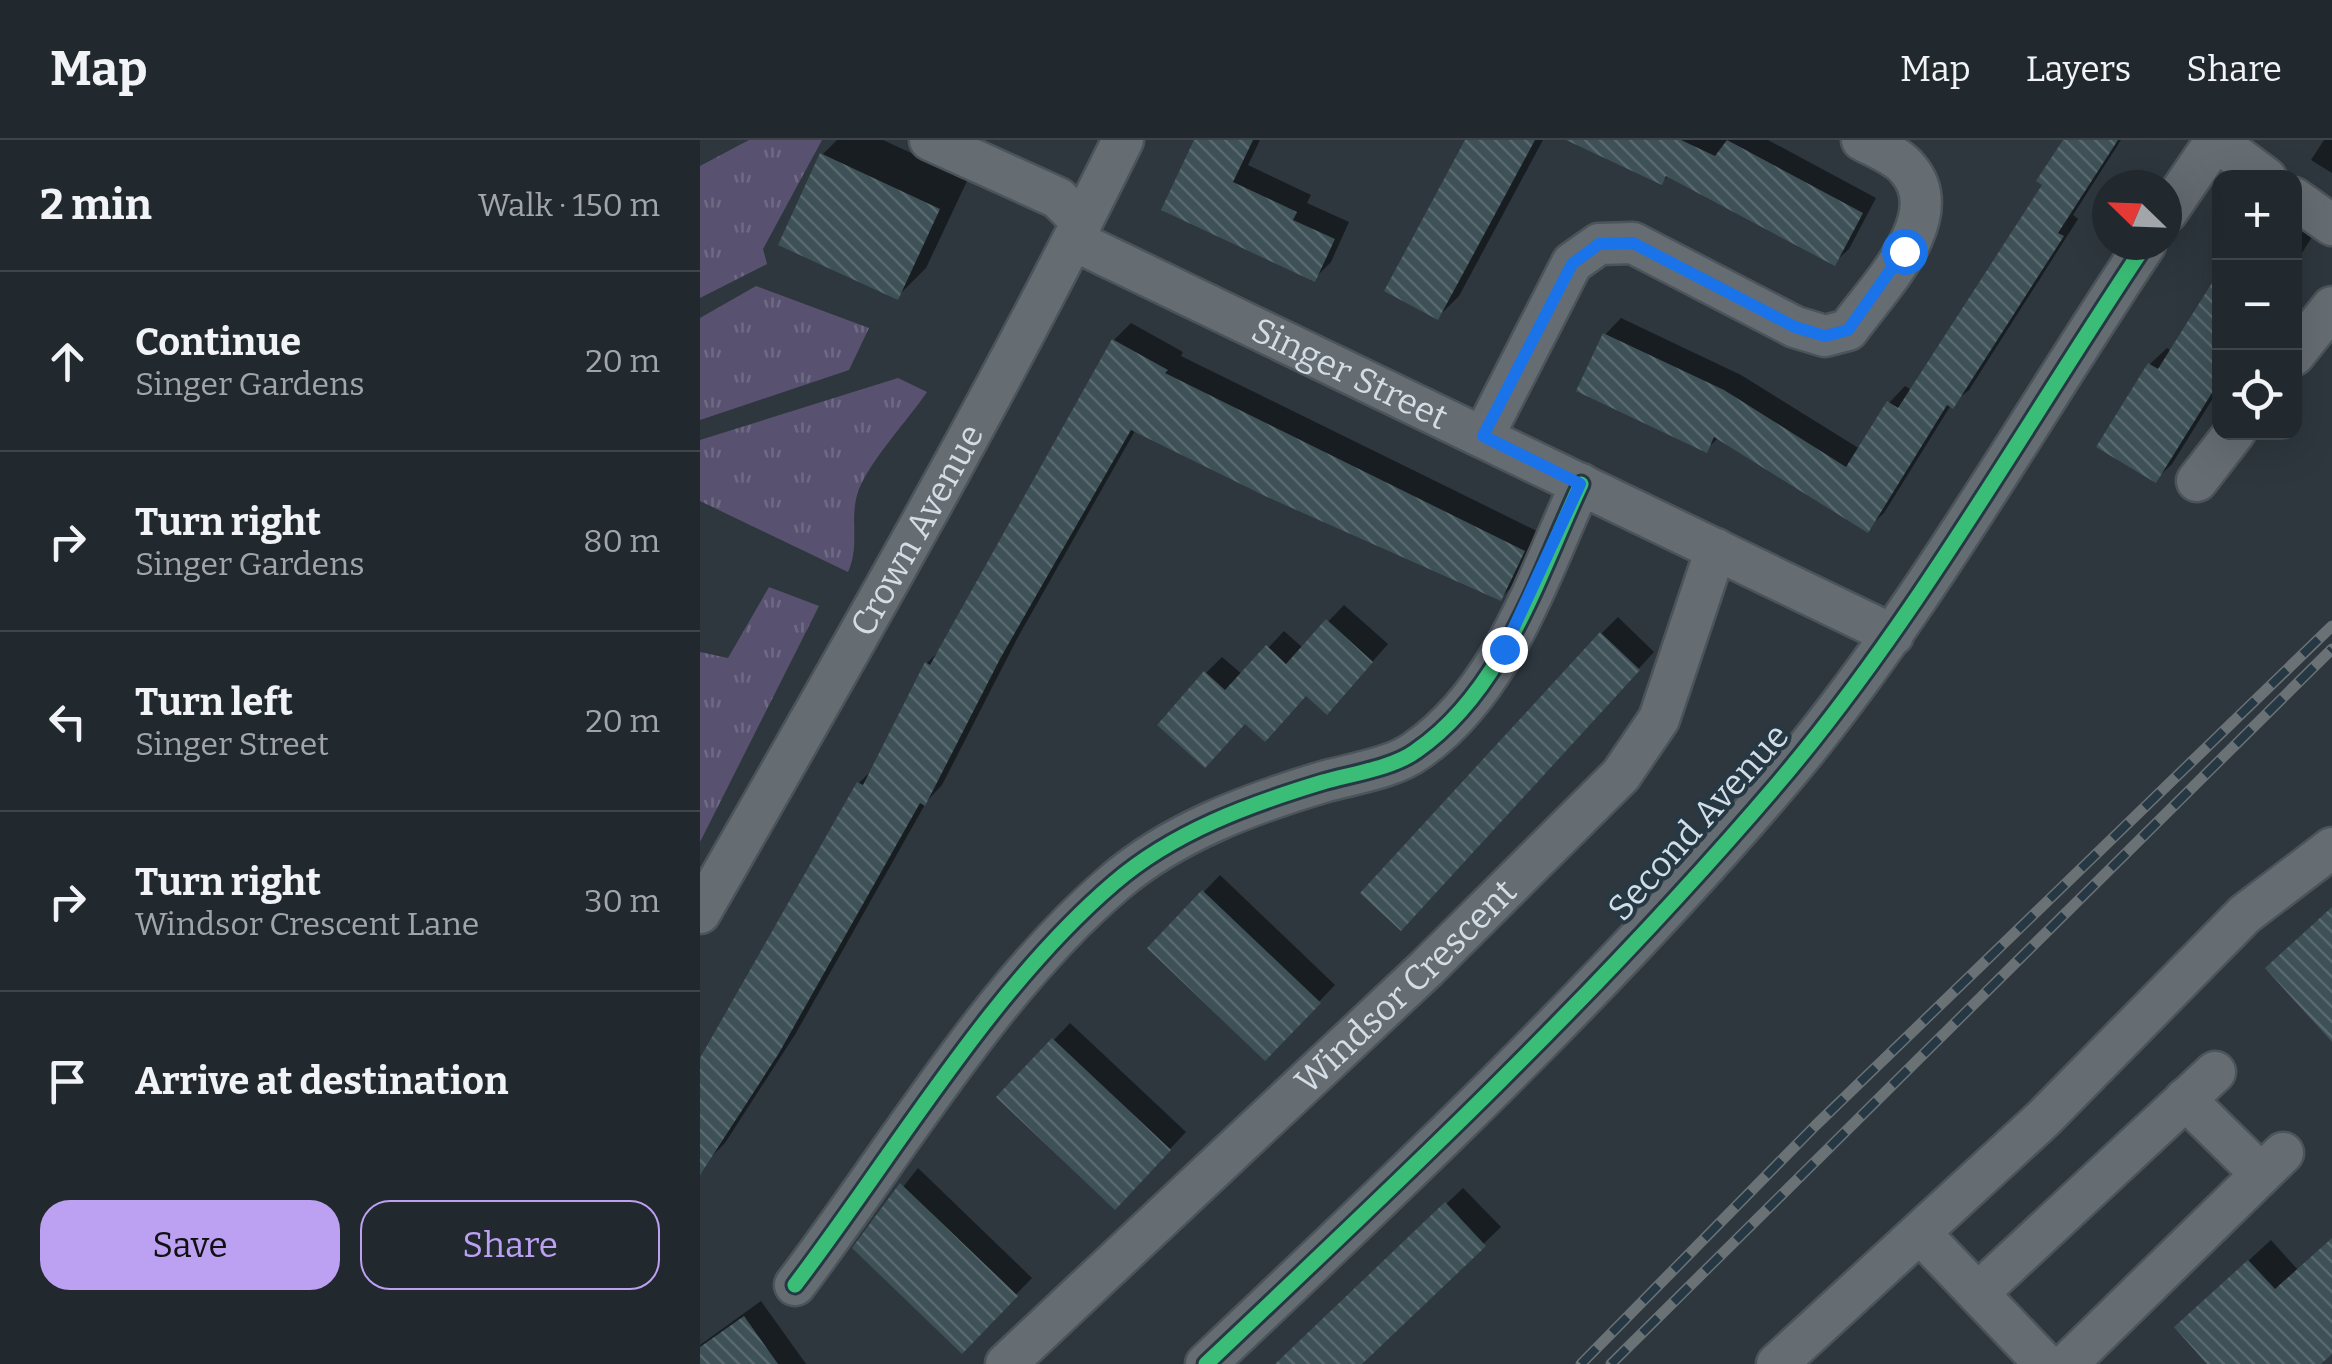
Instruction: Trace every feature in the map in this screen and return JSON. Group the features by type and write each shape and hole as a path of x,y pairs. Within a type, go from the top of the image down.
{"street":[{"name":"Singer Street","path":"930,140 1058,198 1079,231 1483,436 1893,635"},
{"name":"Crown Avenue","path":"700,913 944,487 1123,140"},
{"path":"1483,436 1572,264 1599,244 1633,243 1795,327 1825,336 1848,330 1904,251 1923,211 1914,153 1862,140"},
{"path":"2182,190 2215,140 2255,170"},
{"path":"2302,204 2332,225"},
{"name":"Second Avenue","path":"1206,1364 1504,1081 1779,782 1893,635 2135,260"},
{"path":"2298,350 2332,307"},
{"path":"2197,481 2228,440"},
{"path":"795,1285 978,1033 1064,929 1116,880 1204,826 1270,798 1414,754 1469,705 1504,649 1580,484"},
{"name":"Windsor Crescent","path":"1006,1364 1426,969 1622,776 1659,719 1716,549"},
{"path":"1785,1361 2044,1118 2245,914 2332,848"},
{"path":"1978,1293 2215,1072"},
{"path":"2067,1364 2272,1163 2185,1099"},
{"path":"1920,1232 2046,1364"}],"green space":[{"path":"749,140 822,140 763,249 767,264 700,298 700,166"},
{"path":"756,286 869,328 849,370 700,420 700,318"},
{"path":"898,378 927,392 881,452 859,489 854,510 854,551 848,572 700,501 700,440"},
{"path":"769,587 819,606 700,842 700,652 728,658"}],"building":[{"path":"1194,140 1253,140 1233,182 1297,212 1293,220 1335,239 1315,282 1161,210"},
{"path":"1465,140 1535,140 1438,320 1384,291"},
{"path":"1566,140 1681,140 1715,156 1727,140 1863,213 1835,266 1666,176 1662,185"},
{"path":"2063,140 2118,140 2099,170 2092,170 2092,180 2058,233 2064,236 1953,409 1947,405 1868,533 1714,437 1707,453 1576,391 1603,333 1724,390 1846,467 1887,401 1898,408 2042,185 2036,181"},
{"path":"820,153 940,209 898,300 778,245"},
{"path":"2212,283 2212,393 2156,483 2096,447 2148,363 2158,369"},
{"path":"1112,339 1168,370 1165,373 1525,551 1501,601 1265,496 1131,430 1001,657 925,806 920,803 779,1053 700,1175 700,1058 857,782 863,785 925,662 930,665"},
{"path":"1326,619 1373,662 1327,715 1306,696 1265,742 1245,724 1205,768 1157,725 1204,671 1225,690 1266,645 1286,664"},
{"path":"1600,632 1640,670 1401,931 1360,893"},
{"path":"1202,890 1321,1003 1265,1061 1147,948"},
{"path":"2332,907 2332,1042 2265,968"},
{"path":"1052,1038 1171,1150 1115,1210 996,1097"},
{"path":"900,1183 1018,1296 962,1354 852,1248"},
{"path":"1445,1202 1486,1246 1362,1364 1275,1364"},
{"path":"2332,1238 2332,1354 2321,1364 2207,1364 2174,1327 2248,1260 2275,1289"},
{"path":"744,1316 778,1364 700,1364 700,1347"}],"railway":[{"path":"1581,1364 1816,1125 2332,626"},
{"path":"1611,1364 2332,649"}],"cycle path":[{"path":"1206,1364 1428,1153 1572,1008 1779,782 1878,654 1924,587 2135,260"},
{"path":"795,1285 985,1022 1069,925 1114,883 1187,834 1295,791 1396,762 1446,726 1472,697 1515,630 1581,484"}],"route":[{"path":"1504,649 1580,484 1483,436 1572,264 1599,244 1633,243 1795,327 1825,336 1848,330 1904,251"}]}
